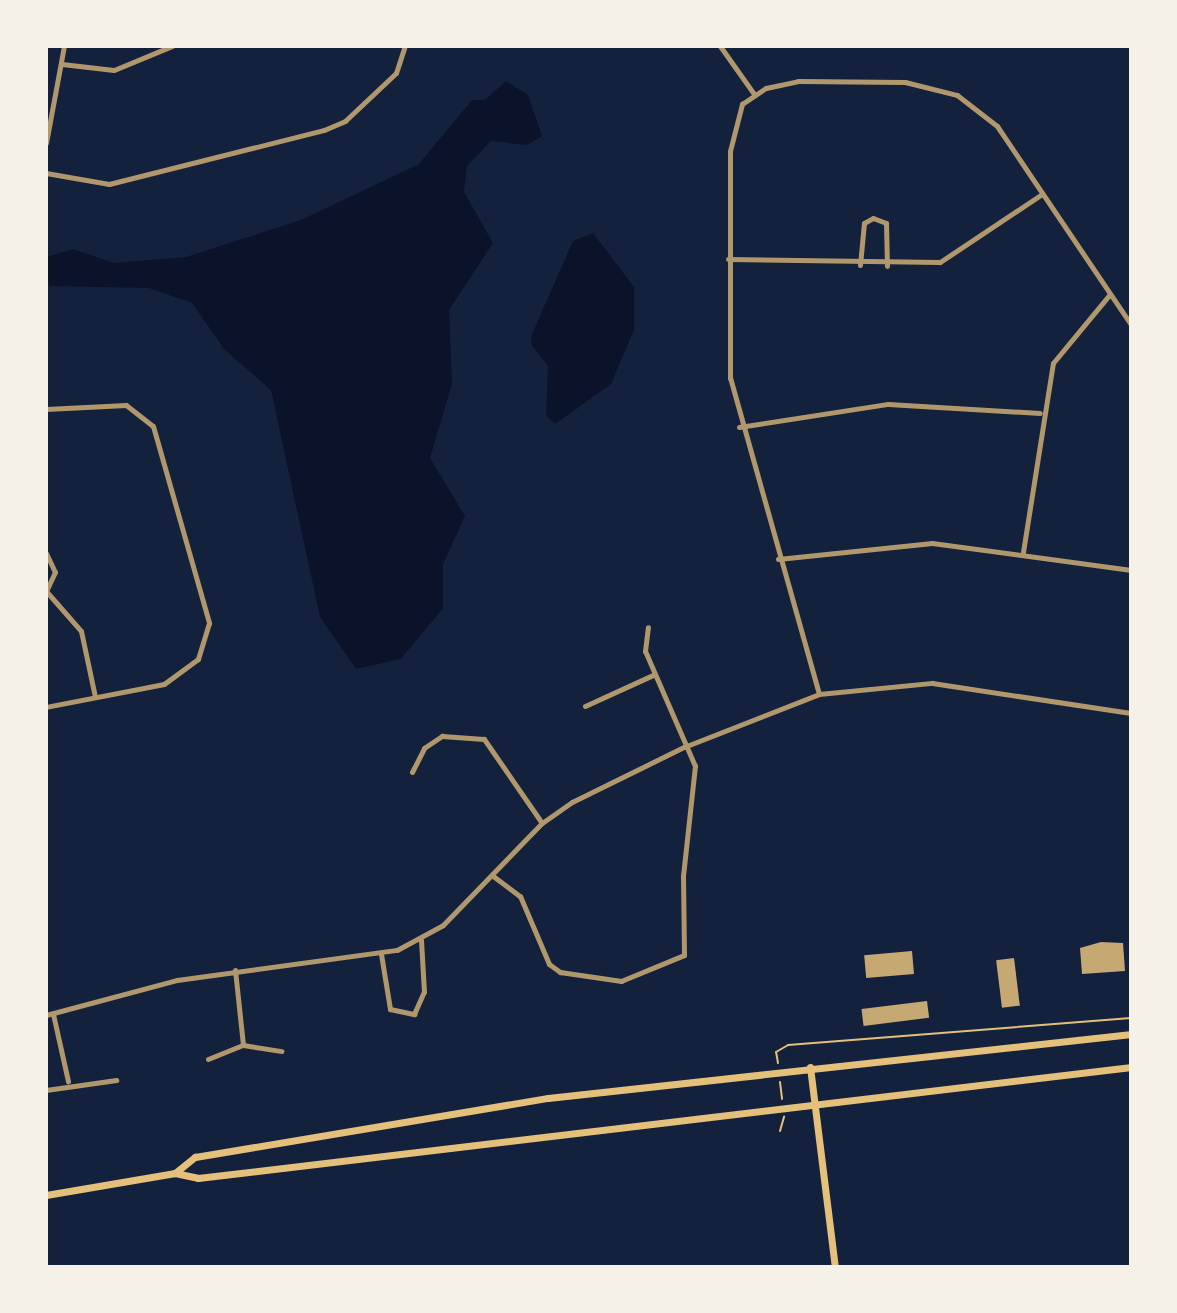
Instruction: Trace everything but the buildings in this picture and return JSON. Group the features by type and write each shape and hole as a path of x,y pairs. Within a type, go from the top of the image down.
{"main road":[{"path":"175,1173 195,1157 548,1098 1131,1034"},
{"path":"810,1067 835,1267"},
{"path":"46,1195 175,1173 198,1178 1131,1067"}],"street":[{"path":"46,143 64,46"},
{"path":"62,64 114,70 172,46"},
{"path":"46,173 109,184 324,130 345,121 396,73 405,46"},
{"path":"720,46 754,94"},
{"path":"819,694 739,427 730,378 728,259 733,123 754,94 798,81 932,85 997,126 1131,325"},
{"path":"728,259 887,266 940,262 1042,194"},
{"path":"860,265 864,223 873,218 886,223 887,266"},
{"path":"1023,552 1040,413 1067,337 1110,294"},
{"path":"739,427 888,404 1040,413"},
{"path":"46,409 126,405 153,426 209,604 207,640 186,673 46,707"},
{"path":"778,559 892,543 1023,552 1131,570"},
{"path":"46,553 55,572 46,591 81,631 95,697"},
{"path":"493,876 520,896 549,964 560,972 621,981 674,963 689,947 683,876 695,766 653,675 645,651 648,627"},
{"path":"585,706 653,675"},
{"path":"46,1015 235,970 381,954 421,940 493,876 542,823 684,747 819,694 932,683 1131,713"},
{"path":"412,772 424,748 442,736 484,739 542,823"},
{"path":"381,954 386,1000 405,1017 423,999 421,940"},
{"path":"235,970 243,1045"},
{"path":"53,1014 68,1081"},
{"path":"208,1059 243,1045 282,1051"},
{"path":"46,1090 68,1081 116,1080"}],"path":[{"path":"807,1043 1131,1018"}],"water":[{"path":"506,81 528,95 542,136 527,145 491,141 467,166 464,192 493,243 449,310 452,384 430,458 465,516 443,564 443,608 401,659 356,669 320,617 271,390 224,349 192,303 149,288 49,286 46,257 73,249 114,263 186,257 301,220 419,164 472,100 485,100"},
{"path":"593,233 634,287 634,330 611,384 555,424 546,415 548,366 531,344 532,334 573,241"}]}
